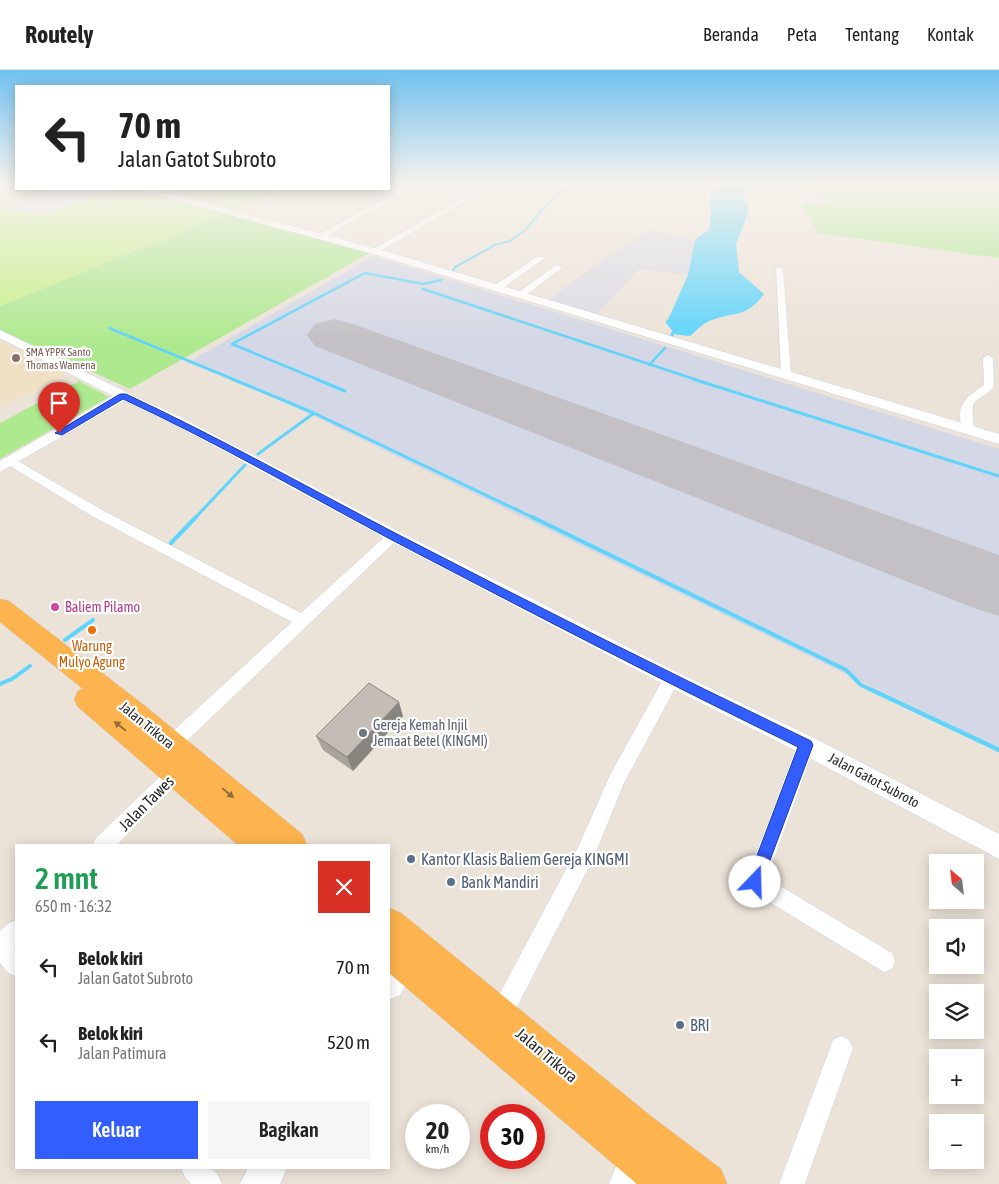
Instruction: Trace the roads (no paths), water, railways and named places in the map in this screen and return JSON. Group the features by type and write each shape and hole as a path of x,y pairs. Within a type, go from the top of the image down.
{"highway":[{"name":"Jalan Trikora","path":"0,608 135,715 174,759"},
{"name":"Jalan Trikora","path":"0,625 174,759 280,844"},
{"name":"Jalan Trikora","path":"397,953 500,1016 637,1132 706,1184"},
{"name":"Jalan Trikora","path":"397,953 628,1169 670,1184"}],"main road":[{"path":"320,236 377,252"},
{"path":"325,236 999,439"},
{"path":"258,1184 268,1169"}],"street":[{"path":"377,252 404,236"},
{"path":"497,288 541,258"},
{"path":"522,294 559,267"},
{"path":"779,269 786,374"},
{"name":"Jalan Gatot Subroto","path":"0,333 123,396 176,420 394,536 672,679 806,745 999,847"},
{"path":"968,429 966,407 971,398 990,386 988,358"},
{"path":"6,464 123,396"},
{"path":"6,464 303,621"},
{"name":"Jalan Tawes","path":"104,844 174,759 303,621 394,536"},
{"path":"500,1016 586,852 617,779 672,679"},
{"path":"806,745 755,882 884,961"},
{"path":"15,931 0,947 15,964"},
{"path":"792,1184 841,1048"},
{"path":"195,1169 209,1184"}],"water":[{"path":"701,236 739,236 736,244 739,272 764,294 752,307 741,313 709,321 690,336 672,334 674,331 667,322 688,275 695,240"}],"waterway":[{"path":"453,271 455,267 495,245 510,241 517,236"},
{"path":"319,380 232,344 365,273 423,284 441,280"},
{"path":"423,289 650,364"},
{"path":"670,319 667,322 674,331 672,334 673,339"},
{"path":"109,328 235,380"},
{"path":"650,364 665,348"},
{"path":"650,364 697,380"},
{"path":"232,379 314,413"},
{"path":"316,379 345,391"},
{"path":"693,379 999,476"},
{"path":"258,454 314,413"},
{"path":"314,413 534,518"},
{"path":"195,518 245,465"},
{"path":"171,543 196,517"},
{"path":"532,517 846,670 861,685 874,691"},
{"path":"65,640 93,620"},
{"path":"0,684 12,679 30,666"},
{"path":"872,690 999,750"}],"place":[{"name":"SMA YPPK Santo Thomas Wamena","path":"16,358"},
{"name":"Baliem Pilamo","path":"55,607"},
{"name":"Warung Mulyo Agung","path":"92,630"},
{"name":"Gereja Kemah Injil Jemaat Betel (KINGMI)","path":"363,733"},
{"name":"Kantor Klasis Baliem Gereja KINGMI","path":"411,859"},
{"name":"Bank Mandiri","path":"451,882"},
{"name":"BRI","path":"680,1025"}]}
